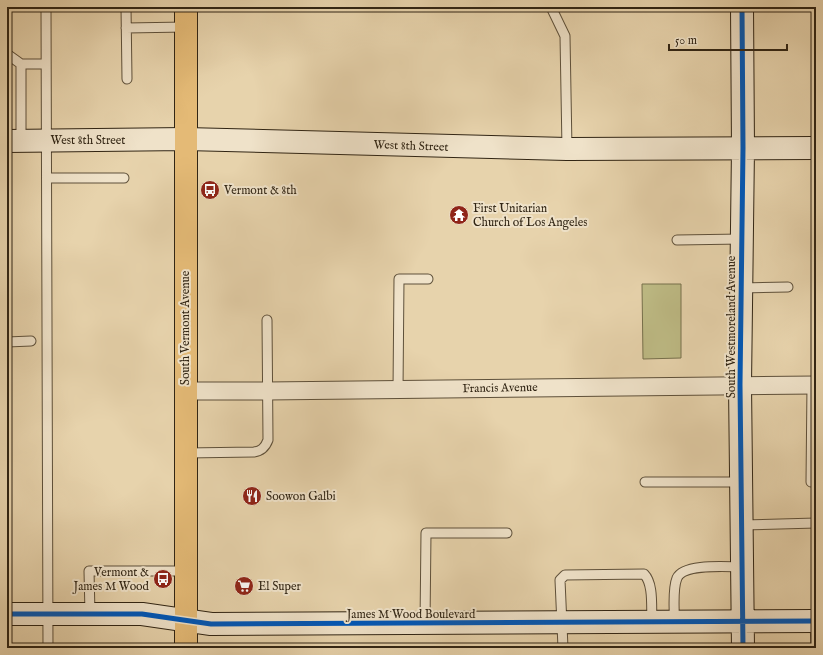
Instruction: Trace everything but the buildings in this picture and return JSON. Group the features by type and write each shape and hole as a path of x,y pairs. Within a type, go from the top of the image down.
{"main road":[{"name":"South Vermont Avenue","path":"186,17 186,648"}],"street":[{"name":"South Westmoreland Avenue","path":"742,7 743,148 740,385 743,648"},
{"name":"West 8th Street","path":"14,140 186,139 567,149 816,148"},
{"name":"Francis Avenue","path":"185,391 267,392 814,385"},
{"name":"James M Wood Boulevard","path":"7,614 142,614 211,624 816,621"}],"lane":[{"path":"46,7 48,648"},
{"path":"126,7 127,79"},
{"path":"551,7 565,36 567,149"},
{"path":"126,28 186,17"},
{"path":"7,54 21,64 46,64"},
{"path":"14,140 21,64"},
{"path":"47,178 124,178"},
{"path":"677,240 742,239"},
{"path":"398,390 399,279 428,279"},
{"path":"741,288 788,287"},
{"path":"186,453 254,452 264,448 268,440 267,320"},
{"path":"7,342 31,341"},
{"path":"814,385 811,482 816,482"},
{"path":"645,482 741,482"},
{"path":"742,524 816,523"},
{"path":"425,624 426,533 507,533"},
{"path":"674,622 675,588 677,578 682,572 691,568 742,567"},
{"path":"90,614 89,570 187,571"},
{"path":"563,648 560,580 565,575 644,574 648,578 652,622"},
{"path":"816,621 816,648"}],"shaded area":[{"path":"642,284 681,284 681,358 643,359"}],"cycle path":[{"path":"742,7 743,148 740,385 743,648"},
{"path":"7,614 142,614 211,624 816,621"}],"place":[{"name":"Vermont & 8th","path":"210,190"},
{"name":"First Unitarian Church of Los Angeles","path":"459,215"},
{"name":"Soowon Galbi","path":"252,496"},
{"name":"Vermont & James M Wood","path":"163,579"},
{"name":"El Super","path":"244,586"}]}
